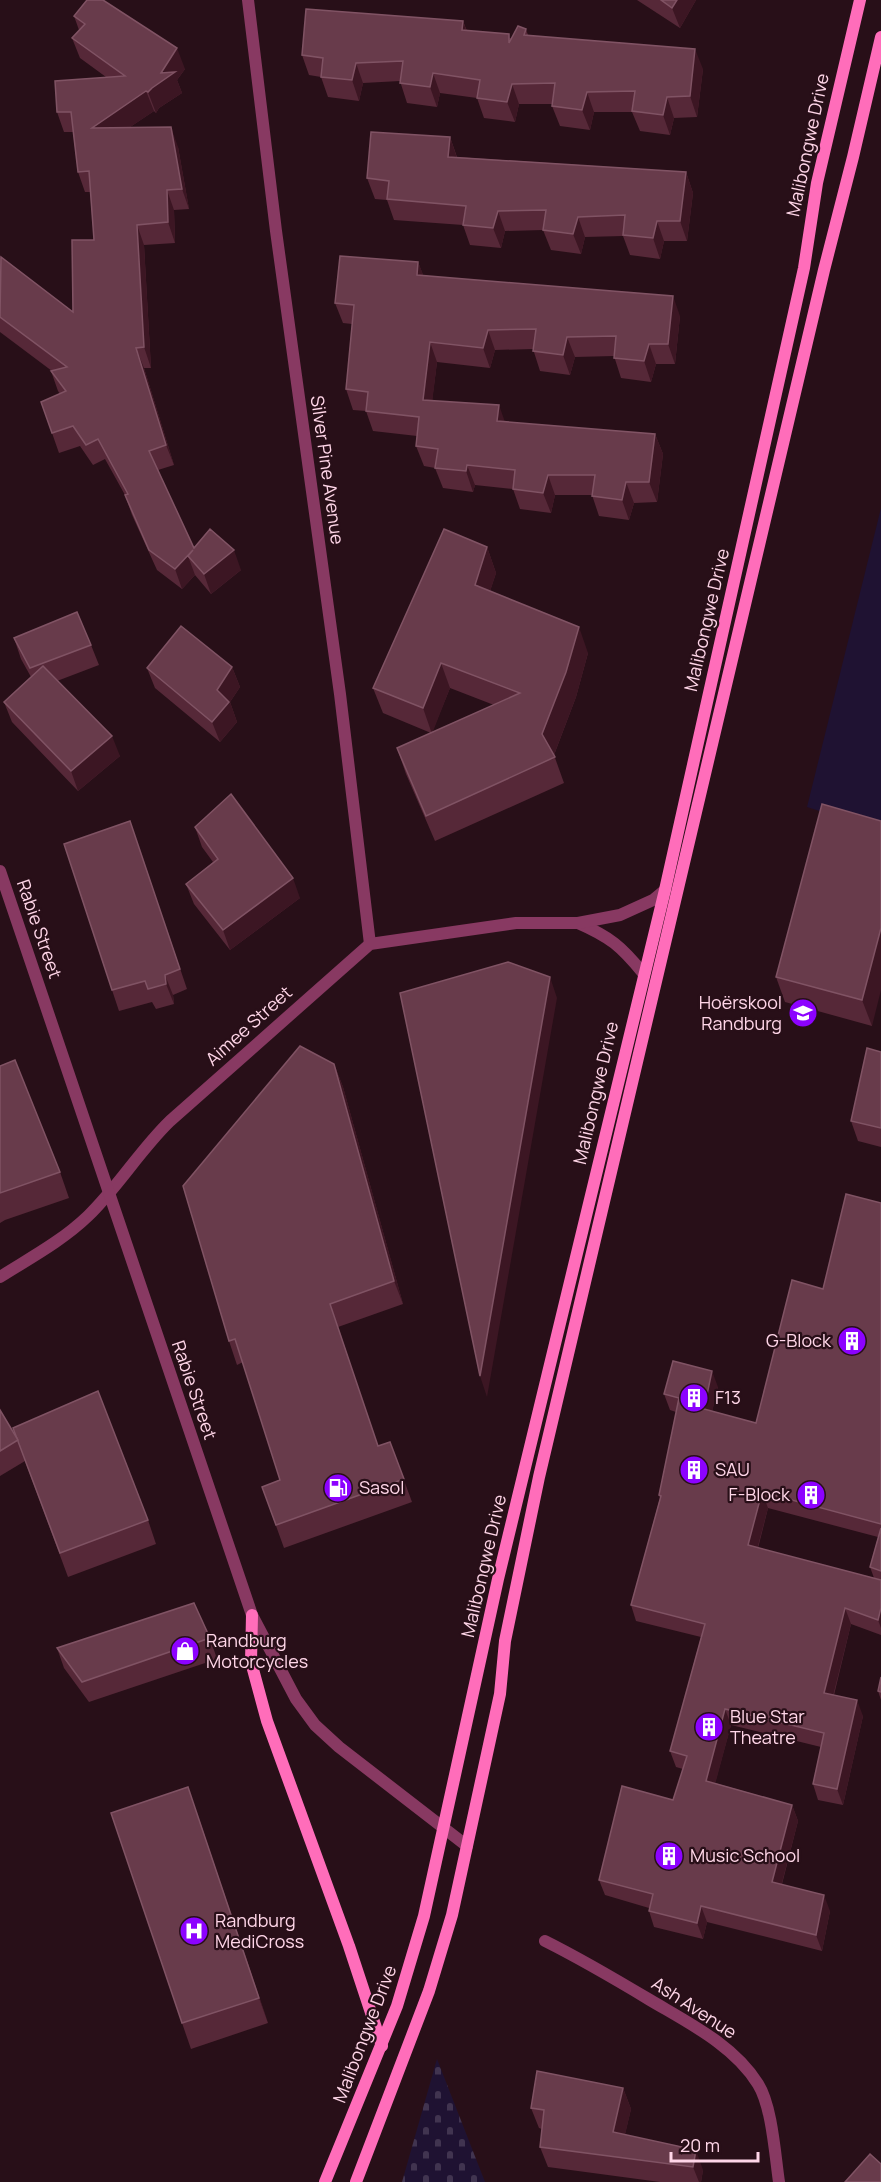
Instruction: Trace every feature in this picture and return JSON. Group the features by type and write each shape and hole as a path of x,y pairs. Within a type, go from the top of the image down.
{"main road":[{"name":"Malibongwe Drive","path":"326,2182 382,2046 410,1970 424,1916 498,1579 643,973 665,890 804,268 817,183 860,0"},
{"name":"Malibongwe Drive","path":"356,2182 429,1991 452,1915 500,1694 505,1641 539,1477 881,37"},
{"path":"252,1615 251,1662 267,1721 349,1946 382,2046"}],"street":[{"name":"Silver Pine Avenue","path":"248,0 276,231 340,694 370,944"},
{"name":"Rabie Street","path":"0,871 252,1615 296,1699 315,1725 339,1747 467,1846"},
{"path":"370,944 516,923 578,923 620,915 653,900 665,890"},
{"path":"578,923 618,944 643,973"},
{"name":"Aimee Street","path":"0,1277 73,1230 109,1192 152,1138 370,944"},
{"name":"Ash Avenue","path":"545,1941 587,1963 688,2023 722,2046 742,2064 758,2084 765,2100 779,2182"}],"green space":[{"path":"881,508 881,831 807,807"},
{"path":"437,2059 485,2182 402,2182"}],"building":[{"path":"87,0 103,0 177,48 161,73 175,72 92,128 171,127 182,189 167,190 168,222 137,225 144,347 136,348 166,445 149,451 194,548 210,529 234,550 204,574 188,556 193,550 175,569 149,550 125,495 128,494 98,439 86,445 73,426 52,433 41,402 66,391 51,371 67,367 0,317 1,257 73,312 72,240 94,240 89,171 78,172 71,112 57,112 55,81 125,76 72,38 85,24 74,16"},
{"path":"661,0 677,0 672,8"},
{"path":"306,9 463,21 462,30 509,34 509,43 518,26 526,29 524,35 695,49 690,96 667,97 663,115 632,111 635,91 587,92 582,110 552,106 555,83 512,84 507,102 477,98 480,80 433,73 430,87 400,83 403,61 356,63 352,80 321,77 323,58 302,55"},
{"path":"371,132 450,137 448,157 686,172 680,221 657,221 653,238 623,235 625,215 578,217 573,234 543,230 546,210 498,211 493,228 463,225 466,206 387,199 389,181 367,178"},
{"path":"340,256 418,262 417,275 673,296 668,344 649,344 644,361 614,358 616,336 567,337 563,355 533,351 536,329 488,330 483,348 430,342 423,400 499,405 497,421 655,434 649,482 626,482 622,500 592,496 595,475 548,475 543,493 513,489 515,470 467,465 466,471 435,468 438,449 416,446 419,417 366,411 368,392 346,389 354,305 335,303"},
{"path":"444,529 487,547 475,585 579,627 566,672 542,734 555,757 426,816 397,748 520,693 441,663 423,708 373,688"},
{"path":"77,612 91,645 30,668 14,638"},
{"path":"181,626 232,667 217,690 229,702 212,722 147,668"},
{"path":"43,666 112,736 71,771 4,702"},
{"path":"231,794 293,878 223,930 186,884 218,859 195,827"},
{"path":"822,804 881,821 881,928 862,1000 776,977"},
{"path":"130,821 180,969 165,975 166,984 148,989 145,981 112,990 64,844"},
{"path":"508,962 550,977 480,1376 400,993"},
{"path":"300,1046 334,1064 394,1281 330,1304 378,1446 390,1442 404,1479 276,1525 262,1487 280,1480 235,1339 229,1341 183,1186"},
{"path":"867,1048 881,1052 881,1128 851,1121"},
{"path":"15,1060 60,1172 0,1193 0,1066"},
{"path":"846,1194 881,1203 881,1524 762,1492 748,1545 881,1580 881,1608 878,1620 845,1608 824,1693 857,1700 837,1789 813,1784 824,1733 725,1709 706,1781 792,1805 772,1882 824,1895 816,1935 701,1906 697,1923 649,1911 653,1894 599,1880 622,1786 673,1800 687,1756 670,1751 705,1624 631,1605 661,1496 659,1495 679,1398 664,1394 673,1361 712,1371 704,1409 756,1423 792,1280 823,1289"},
{"path":"98,1391 148,1520 60,1553 13,1428"},
{"path":"0,1410 18,1440 0,1451"},
{"path":"881,1528 881,1571 870,1567"},
{"path":"194,1603 210,1638 82,1682 57,1648"},
{"name":"Randburg MediCross","path":"188,1787 259,1998 182,2023 111,1813"},
{"path":"537,2071 623,2088 613,2132 696,2150 693,2167 540,2147 544,2110 531,2108"},
{"path":"870,2154 881,2164 881,2182 845,2182"}],"place":[{"name":"Hoërskool Randburg","path":"803,1013"},
{"name":"G-Block","path":"852,1341"},
{"name":"F13","path":"694,1398"},
{"name":"SAU","path":"694,1470"},
{"name":"Sasol","path":"338,1488"},
{"name":"F-Block","path":"811,1495"},
{"name":"Randburg Motorcycles","path":"185,1651"},
{"name":"Blue Star Theatre","path":"709,1727"},
{"name":"Music School","path":"669,1856"},
{"name":"Randburg MediCross","path":"194,1931"}]}
